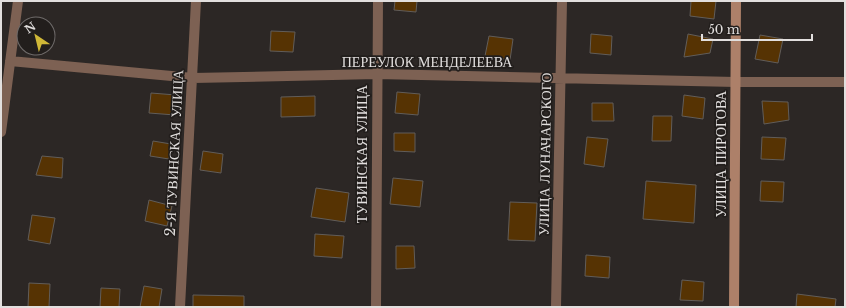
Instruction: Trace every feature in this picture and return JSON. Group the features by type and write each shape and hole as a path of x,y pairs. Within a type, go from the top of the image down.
{"main road":[{"name":"УЛИЦА ПИРОГОВА","path":"734,307 736,1"}],"street":[{"path":"1,132 18,1"},
{"name":"2-Я ТУВИНСКАЯ УЛИЦА","path":"180,307 196,1"},
{"name":"ТУВИНСКАЯ УЛИЦА","path":"376,307 378,1"},
{"name":"УЛИЦА ЛУНАЧАРСКОГО","path":"556,307 562,1"},
{"name":"ПЕРЕУЛОК МЕНДЕЛЕЕВА","path":"10,61 193,78 377,74 736,82 845,82"}],"building":[{"path":"395,1 417,1 416,12 394,10"},
{"path":"691,1 716,1 714,19 690,16"},
{"path":"271,31 295,32 293,52 270,51"},
{"path":"591,34 612,36 611,55 590,53"},
{"path":"688,34 713,39 710,53 684,57"},
{"path":"760,35 783,39 778,63 755,59"},
{"path":"489,36 513,39 510,60 485,56"},
{"path":"397,92 420,94 418,115 395,113"},
{"path":"151,93 176,95 175,115 149,113"},
{"path":"684,95 705,98 703,119 682,116"},
{"path":"315,96 315,116 281,117 281,97"},
{"path":"762,101 788,102 789,120 764,124"},
{"path":"592,103 613,103 614,121 592,121"},
{"path":"653,116 672,116 671,141 652,141"},
{"path":"394,133 415,133 415,152 394,151"},
{"path":"587,137 608,139 604,167 584,164"},
{"path":"762,137 786,138 784,160 761,159"},
{"path":"153,141 171,144 169,159 150,156"},
{"path":"203,151 223,154 221,173 200,170"},
{"path":"42,156 63,158 62,178 36,175"},
{"path":"393,178 423,181 420,207 390,204"},
{"path":"646,181 696,185 694,223 643,219"},
{"path":"761,181 784,182 783,202 760,201"},
{"path":"316,188 349,193 345,222 311,217"},
{"path":"149,200 172,206 167,226 145,221"},
{"path":"510,202 537,203 535,241 508,240"},
{"path":"32,215 55,218 50,244 28,240"},
{"path":"315,234 344,236 342,258 314,256"},
{"path":"396,246 414,246 415,268 396,269"},
{"path":"586,255 610,257 609,278 585,276"},
{"path":"682,280 704,282 703,301 680,300"},
{"path":"29,283 50,284 49,307 28,307"},
{"path":"144,286 162,289 159,307 140,307"},
{"path":"101,288 120,289 119,307 100,307"},
{"path":"797,294 836,299 835,307 796,307"},
{"path":"193,295 244,296 244,307 193,307"}]}
